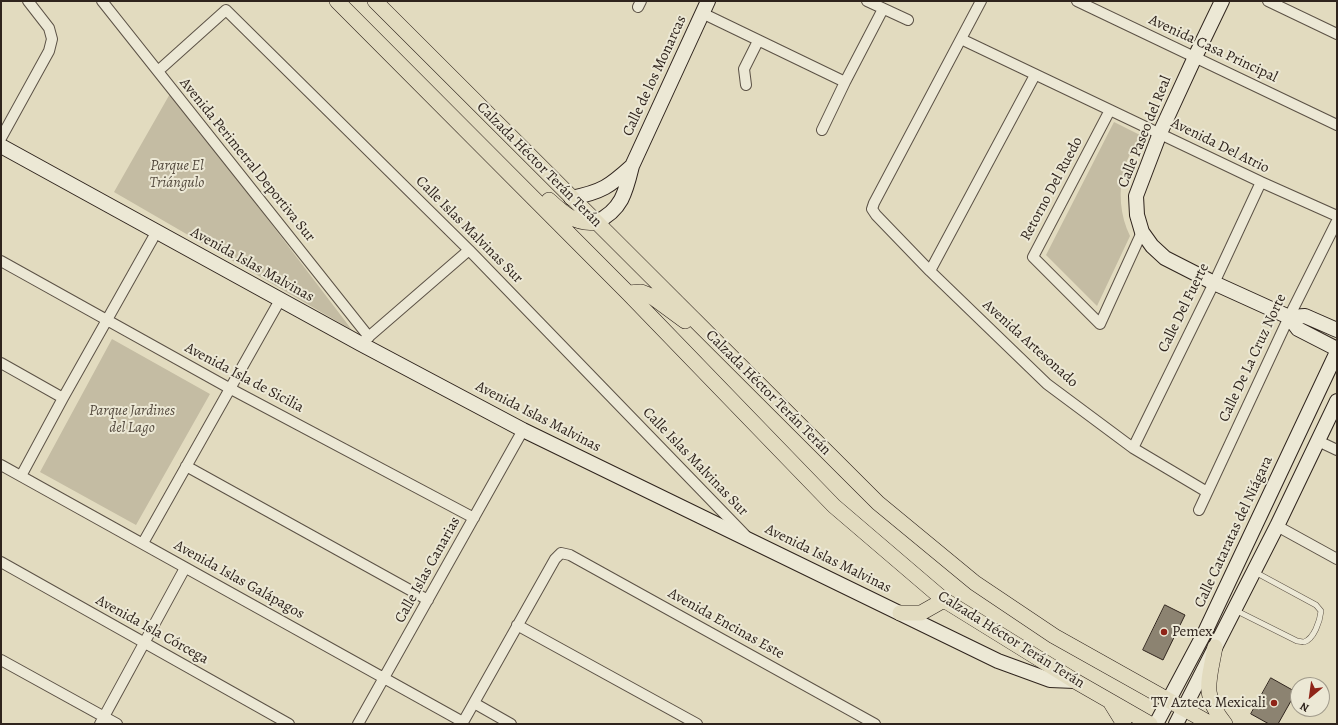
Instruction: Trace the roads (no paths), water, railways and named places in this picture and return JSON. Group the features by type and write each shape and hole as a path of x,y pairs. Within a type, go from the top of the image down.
{"main road":[{"name":"Calzada Héctor Terán Terán","path":"337,1 628,293 834,506 944,600 1075,681 1150,724"},
{"name":"Calzada Héctor Terán Terán","path":"375,1 571,198 878,502 975,583 1054,636 1211,724"},
{"path":"509,174 522,178 533,185 562,212 572,218 588,223 596,222"},
{"path":"628,293 641,292 651,296 699,332 716,342"},
{"path":"900,612 921,613 944,600"},
{"path":"1216,647 1208,689 1210,699 1225,724"},
{"path":"1111,702 1124,724"}],"street":[{"path":"1,138 49,51 52,39 49,28 28,1"},
{"name":"Avenida Perimetral Deportiva Sur","path":"102,1 158,71 365,340"},
{"path":"867,1 908,20"},
{"path":"961,39 981,1"},
{"name":"Avenida Casa Principal","path":"1077,1 1337,125"},
{"name":"Calle Paseo del Real","path":"1222,1 1160,133 1136,196 1137,215 1142,232 1152,246 1165,258 1214,283 1289,316 1305,316 1337,330"},
{"path":"1268,1 1337,34"},
{"path":"705,7 758,41 845,82"},
{"name":"Calle de los Monarcas","path":"596,222 606,217 621,201 625,193 632,166 705,7"},
{"path":"822,130 883,9"},
{"name":"Calle Islas Malvinas Sur","path":"158,71 226,10 469,250 750,540"},
{"name":"Avenida Del Atrio","path":"961,39 1261,182 1337,216"},
{"name":"Avenida Artesonado","path":"961,39 872,209 930,271 1047,384 1134,448 1207,492"},
{"path":"746,85 744,69 758,41"},
{"path":"930,271 1036,75"},
{"name":"Retorno Del Ruedo","path":"1110,110 1033,257 1100,324 1142,232"},
{"name":"Avenida Islas Malvinas","path":"1,146 280,300 365,340 523,430 900,612 998,661 1050,680 1075,681"},
{"name":"Calle de los Monarcas","path":"571,198 602,190 632,166"},
{"name":"Calle Del Fuerte","path":"1134,448 1261,182"},
{"name":"Calle De La Cruz Norte","path":"1199,510 1289,316 1337,221"},
{"path":"21,476 157,231"},
{"path":"365,340 469,250"},
{"name":"Avenida Isla de Sicilia","path":"1,261 229,388 474,518"},
{"path":"143,543 229,388 280,300"},
{"name":"Calle Paseo del Real","path":"1289,316 1298,329 1337,351"},
{"name":"Calle Cataratas del Niágara","path":"1156,724 1205,632 1337,351"},
{"path":"1,363 63,398"},
{"path":"1176,724 1277,526 1337,401"},
{"name":"Calle Islas Canarias","path":"358,724 523,430"},
{"path":"1318,441 1337,450"},
{"name":"Avenida Islas Galápagos","path":"1,465 143,543 185,568 385,677 462,723"},
{"path":"186,466 428,600"},
{"path":"1277,526 1337,559"},
{"name":"Avenida Encinas Este","path":"518,625 555,559 561,553 570,555 875,724"},
{"name":"Avenida Isla Córcega","path":"1,562 289,724"},
{"path":"102,720 145,644 185,568"},
{"path":"462,723 518,625 697,724"},
{"path":"1,660 102,720 117,724"},
{"path":"474,703 511,724"}],"lane":[{"path":"1234,610 1297,641 1305,642 1312,637 1320,619 1321,612 1316,605 1254,571"}],"place":[{"name":"Pemex","path":"1164,632"},
{"name":"TV Azteca Mexicali","path":"1274,703"}],"park label":[{"name":"Parque El Triángulo","path":"177,174"},
{"name":"Parque Jardines del Lago","path":"132,420"}]}
